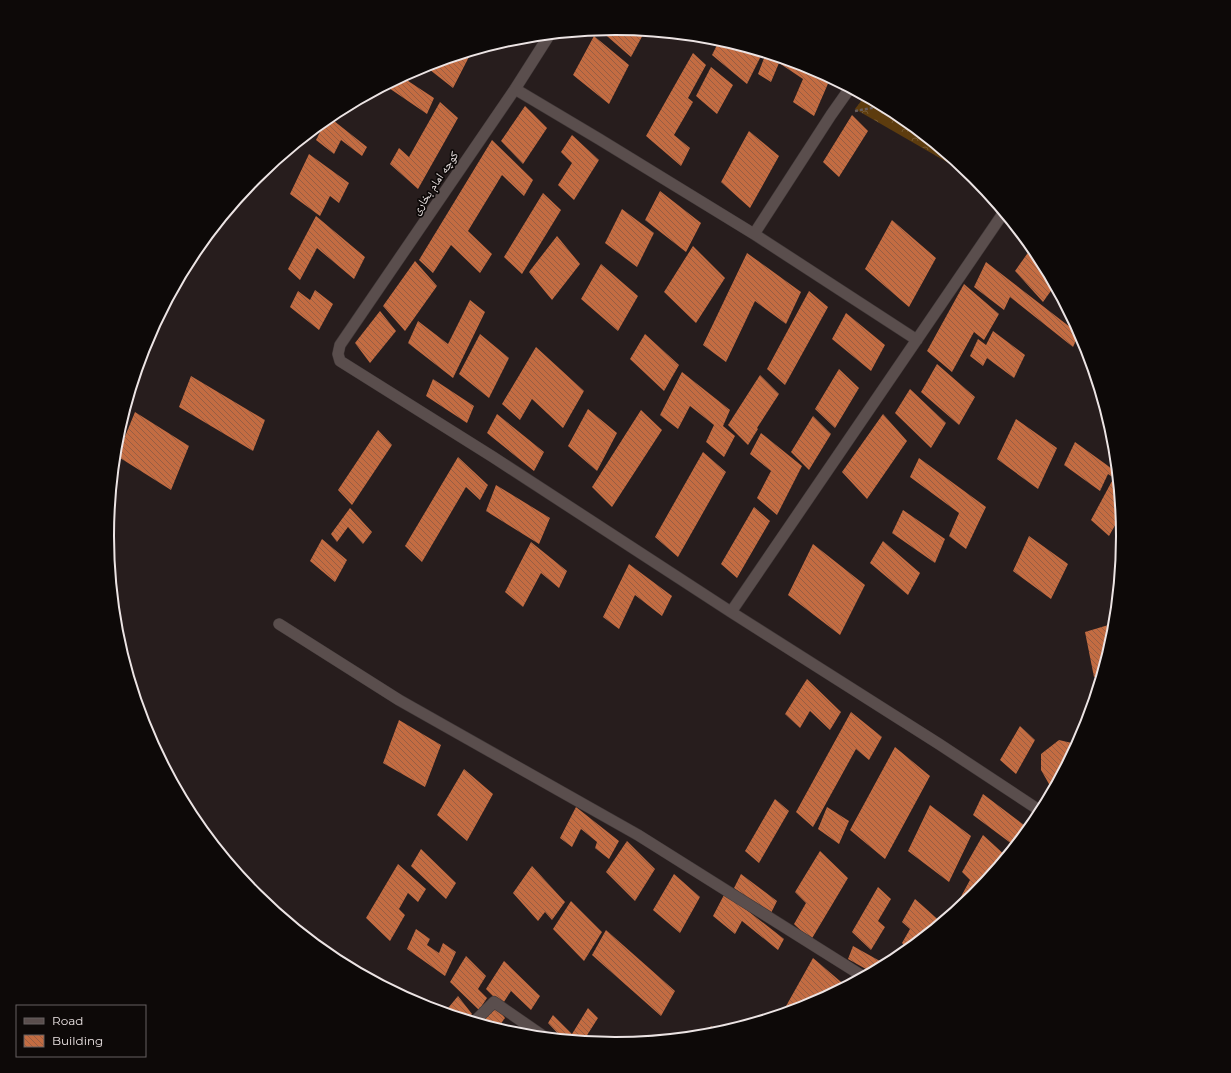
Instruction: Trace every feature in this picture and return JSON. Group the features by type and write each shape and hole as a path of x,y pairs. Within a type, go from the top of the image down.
{"street":[{"name":"کوچه امام بخاری","path":"546,40 515,89 340,345 338,354 340,361 494,458 731,612"},
{"path":"515,89 754,234 917,340"},
{"path":"754,234 847,92"},
{"path":"1001,216 731,612 939,744 1036,808"},
{"path":"279,624 399,700 638,836 860,974"},
{"path":"478,1018 494,1002 537,1031"}],"green space":[{"path":"862,100 866,102 921,139 953,165 855,109"}],"building":[{"path":"606,35 642,36 631,57"},
{"path":"594,36 629,65 609,104 573,75"},
{"path":"717,46 761,57 747,84 712,55"},
{"path":"693,53 706,65 688,98 693,102 674,135 690,148 681,166 646,136"},
{"path":"469,57 453,88 431,71"},
{"path":"764,58 777,62 807,73 828,83 814,116 793,102 803,79 779,63 771,82 758,74"},
{"path":"711,67 733,85 717,114 696,96"},
{"path":"408,81 434,98 427,114 390,89"},
{"path":"440,102 458,118 418,189 390,164 399,148 409,157"},
{"path":"525,106 547,128 523,164 501,141"},
{"path":"852,115 868,131 839,177 823,162"},
{"path":"335,122 367,147 362,156 341,140 334,154 316,140 320,132"},
{"path":"749,131 779,156 750,208 721,182"},
{"path":"572,135 599,160 574,200 558,185 572,163 561,152"},
{"path":"492,140 533,180 524,196 502,175 468,231 492,254 480,273 451,245 433,273 419,260"},
{"path":"309,154 349,183 339,203 330,196 320,216 290,194"},
{"path":"660,191 701,223 686,252 645,220"},
{"path":"543,193 561,210 522,274 504,257"},
{"path":"622,209 654,233 637,267 605,243"},
{"path":"316,216 365,257 354,279 317,248 300,280 288,269"},
{"path":"892,220 936,258 909,307 865,269"},
{"path":"557,236 580,264 552,300 529,272"},
{"path":"693,246 725,278 696,323 664,292"},
{"path":"1028,252 1052,290 1043,302 1015,271"},
{"path":"747,253 801,292 786,324 755,301 726,362 703,345"},
{"path":"415,261 437,286 405,331 383,306"},
{"path":"986,262 1071,328 1076,340 1073,347 1010,297 1004,310 974,287"},
{"path":"601,264 638,296 618,331 581,299"},
{"path":"964,284 999,314 984,340 974,332 952,372 927,351"},
{"path":"315,290 333,304 319,330 290,307 298,291 310,300"},
{"path":"809,291 828,307 785,385 767,369"},
{"path":"470,300 485,312 453,378 408,343 418,321 448,344"},
{"path":"380,311 396,331 370,363 355,343"},
{"path":"846,313 885,345 871,371 832,339"},
{"path":"993,331 1025,355 1014,378 987,358 983,366 970,356 978,339 986,345"},
{"path":"480,334 509,358 489,398 459,374"},
{"path":"645,334 679,365 664,391 630,359"},
{"path":"536,347 584,391 563,428 532,399 520,420 502,404"},
{"path":"937,364 975,397 959,425 921,392"},
{"path":"839,369 859,388 835,428 815,409"},
{"path":"682,372 730,410 723,426 735,436 724,457 706,442 714,425 690,406 678,429 660,415"},
{"path":"760,375 779,394 748,445 728,425"},
{"path":"191,376 265,420 253,451 179,407"},
{"path":"433,379 474,406 467,423 426,396"},
{"path":"910,389 946,423 931,448 895,413"},
{"path":"588,409 617,433 597,471 568,446"},
{"path":"641,410 662,430 612,507 592,487"},
{"path":"135,412 189,446 171,490 120,458 124,439"},
{"path":"497,414 544,452 534,471 487,433"},
{"path":"883,414 907,441 867,499 842,472"},
{"path":"813,416 831,434 809,470 791,452"},
{"path":"1016,419 1057,448 1038,489 997,459"},
{"path":"378,430 392,445 352,505 338,490"},
{"path":"761,433 802,466 777,515 757,498 771,471 750,454"},
{"path":"1075,442 1111,468 1112,466 1114,478 1108,474 1100,491 1064,465"},
{"path":"703,452 726,472 678,557 655,537"},
{"path":"458,457 488,485 480,500 466,487 422,562 405,546"},
{"path":"919,458 986,507 966,549 949,536 959,513 910,477"},
{"path":"1112,481 1114,483 1117,523 1109,536 1091,520"},
{"path":"496,485 550,518 539,544 486,511"},
{"path":"754,507 770,521 737,578 721,564"},
{"path":"350,508 372,532 363,544 348,527 337,542 331,534"},
{"path":"903,510 945,539 935,563 892,533"},
{"path":"1029,536 1068,564 1051,599 1013,571"},
{"path":"322,539 347,560 335,582 310,561"},
{"path":"883,541 920,573 908,595 870,563"},
{"path":"531,542 567,571 559,588 541,573 523,607 505,592"},
{"path":"813,544 865,585 840,635 788,595"},
{"path":"629,564 672,596 662,616 635,595 619,629 603,617"},
{"path":"1109,625 1100,666 1097,676 1094,677 1085,632"},
{"path":"807,679 841,712 830,730 810,711 800,728 785,714"},
{"path":"851,712 882,737 869,760 856,749 813,827 796,812"},
{"path":"399,720 441,745 425,787 383,763"},
{"path":"1020,726 1035,740 1016,774 1000,760"},
{"path":"1059,740 1072,743 1050,786 1041,770 1041,754"},
{"path":"895,747 930,776 885,859 850,830"},
{"path":"464,769 493,794 467,841 437,815"},
{"path":"983,794 1025,825 1012,844 973,815"},
{"path":"775,799 789,811 759,863 745,851"},
{"path":"930,805 971,836 949,882 908,851"},
{"path":"576,807 619,841 609,859 595,848 597,842 581,829 572,847 560,838"},
{"path":"827,807 849,821 839,844 818,829"},
{"path":"983,835 1004,854 993,867 958,902 970,880 962,872"},
{"path":"627,841 655,869 635,901 606,872"},
{"path":"421,849 456,883 446,899 411,866"},
{"path":"820,851 848,878 811,940 794,924 806,903 795,892"},
{"path":"398,864 426,889 418,902 408,893 399,909 405,915 390,941 366,918"},
{"path":"532,866 565,902 552,920 545,912 538,921 513,893"},
{"path":"674,874 700,897 680,933 653,910"},
{"path":"741,874 777,901 770,915 734,888"},
{"path":"878,887 891,899 878,921 885,927 871,950 852,932"},
{"path":"725,893 784,939 778,950 742,921 735,934 713,916"},
{"path":"915,899 939,920 905,946 902,943 910,929 902,922"},
{"path":"571,901 602,932 584,961 553,929"},
{"path":"416,929 430,939 427,945 439,953 443,943 456,952 445,976 407,949"},
{"path":"606,930 675,991 661,1016 592,955"},
{"path":"853,946 881,962 868,970 848,959"},
{"path":"466,956 486,976 478,989 487,998 479,1010 450,982"},
{"path":"813,958 842,983 807,1000 785,1008"},
{"path":"504,961 540,996 531,1010 511,991 502,1005 486,989"},
{"path":"458,996 472,1014 470,1016 448,1009"},
{"path":"495,1006 505,1018 501,1024 484,1020"},
{"path":"588,1008 598,1018 586,1037 583,1037 559,1035 548,1023 553,1015 572,1034"}]}
